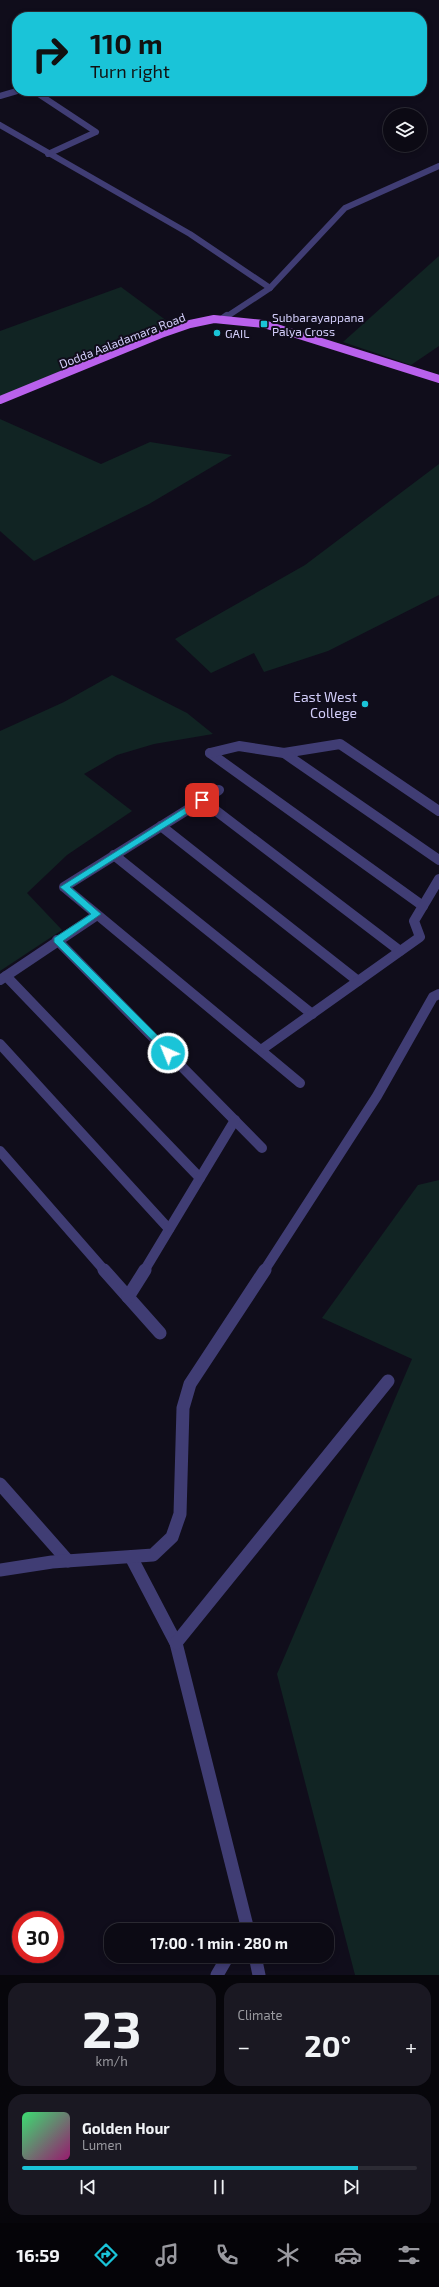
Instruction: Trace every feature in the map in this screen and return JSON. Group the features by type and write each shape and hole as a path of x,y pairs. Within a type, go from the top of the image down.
{"main road":[{"name":"Dodda Aaladamara Road","path":"0,400 161,334 190,324 223,319 264,324 439,379"}],"street":[{"path":"0,96 12,92"},
{"path":"42,96 96,132 48,154"},
{"path":"0,125 48,154 190,234 270,288"},
{"path":"223,319 270,288 334,216 345,208 439,166"},
{"path":"423,906 210,753 238,746 284,753 340,744 439,811"},
{"path":"284,753 439,860"},
{"path":"219,790 64,887 300,1083"},
{"path":"202,800 400,951"},
{"path":"161,826 358,981"},
{"path":"114,855 312,1014"},
{"path":"261,1050 420,937 414,921 439,879"},
{"path":"97,914 3,978 200,1178"},
{"path":"57,940 262,1148"},
{"path":"0,1570 68,1561 153,1555 172,1537 180,1514 182,1408 190,1384 284,1244 412,1036 433,997 439,994"},
{"path":"0,1044 169,1229"},
{"path":"128,1297 235,1120"},
{"path":"0,1151 160,1333"},
{"path":"176,1643 388,1381"},
{"path":"0,1484 68,1561"},
{"path":"131,1557 176,1643 245,1923"},
{"path":"216,1975 224,1963"},
{"path":"256,1963 259,1975"}],"green space":[{"path":"439,256 439,346 411,365 343,342"},
{"path":"121,287 171,324 0,397 0,331"},
{"path":"0,419 101,464 150,442 232,455 149,504 34,561 0,531"},
{"path":"439,464 439,595 328,651 264,672 254,653 211,673 175,639 305,565"},
{"path":"112,675 187,713 213,734 154,744 117,755 84,774 132,811 67,855 27,893 62,930 0,971 0,731 64,702"},
{"path":"439,1180 439,1975 355,1975 277,1674 412,1359 322,1318 418,1185"}],"place":[{"name":"Subbarayappana Palya Cross","path":"264,324"},
{"name":"GAIL","path":"217,333"},
{"name":"East West College","path":"365,704"}],"route":[{"path":"168,1053 57,940 97,914 64,887 202,800"}]}
